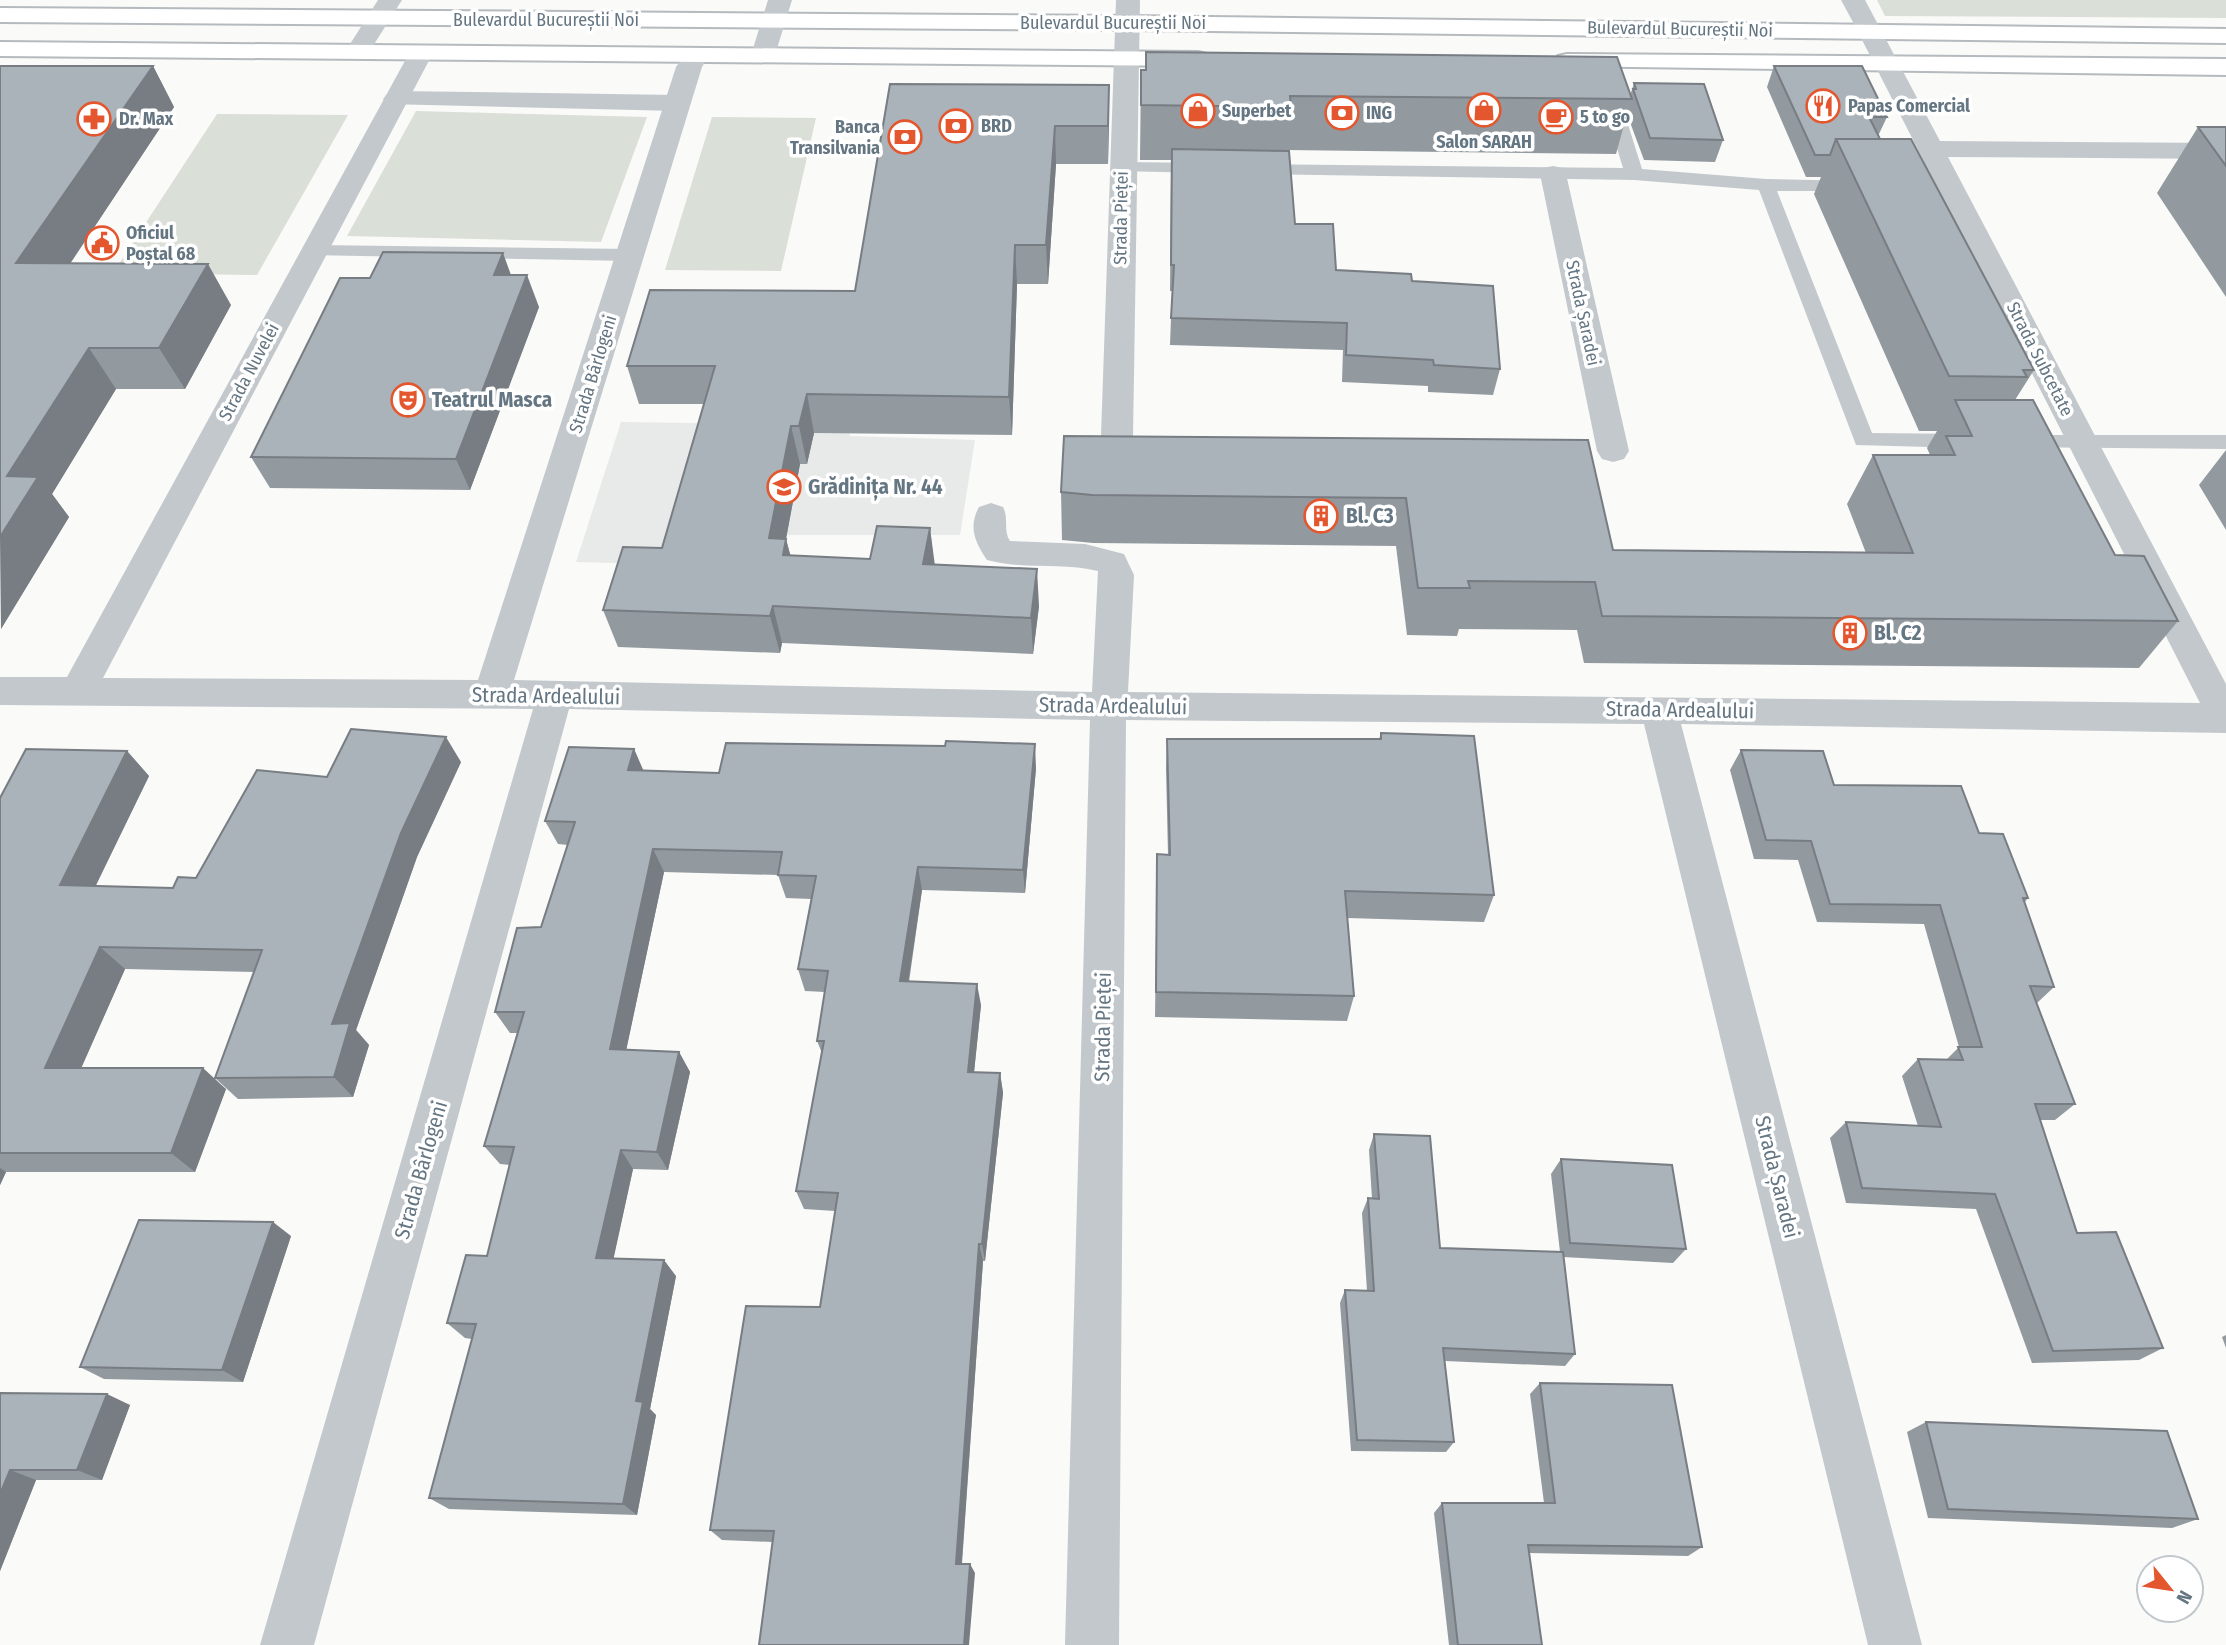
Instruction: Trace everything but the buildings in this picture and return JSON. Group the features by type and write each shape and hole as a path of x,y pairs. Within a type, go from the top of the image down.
{"main road":[{"name":"Bulevardul Bucureștii Noi","path":"0,15 383,9 1127,11 1870,32 2226,36"},
{"name":"Bulevardul Bucureștii Noi","path":"0,49 1224,59"},
{"name":"Bulevardul Bucureștii Noi","path":"1544,60 1603,73 1889,64 2226,67"}],"street":[{"name":"Strada Subcetate","path":"1853,0 1933,149 1937,185 2082,442 2226,719"},
{"path":"357,52 383,9"},
{"path":"764,55 776,11"},
{"name":"Strada Pieței","path":"1117,436 1127,11"},
{"name":"Strada Nuvelei","path":"78,691 421,53"},
{"name":"Strada Bârlogeni","path":"492,694 689,67 697,55"},
{"path":"396,99 678,103"},
{"path":"1933,149 2226,151"},
{"name":"Strada Șaradei","path":"1553,174 1613,451"},
{"name":"Strada Pieței","path":"991,515 990,538 999,551 1021,556 1095,556 1112,563 1117,575 1108,706 1093,1645"},
{"name":"Strada Ardealului","path":"4,698 78,691 492,694 1108,706 1659,709 2226,719"},
{"name":"Strada Bârlogeni","path":"286,1645 555,696"},
{"name":"Strada Șaradei","path":"1659,709 1895,1645"}],"lane":[{"path":"1603,73 1634,174"},
{"path":"1122,167 1634,174 1766,185 1871,185"},
{"path":"1766,185 1864,440 2226,442"},
{"path":"315,251 630,255"}],"shaded area":[{"path":"1877,0 2226,0 2226,18 1885,16"},
{"path":"416,111 647,117 601,242 347,236"},
{"path":"217,114 348,115 257,275 113,273"},
{"path":"712,117 816,118 781,271 665,270"},
{"name":"Grădinița Nr. 44","path":"621,422 849,425 850,436 975,440 960,535 731,535 725,566 576,562"}],"place":[{"name":"Papas Comercial","path":"1823,106"},
{"name":"Salon SARAH","path":"1484,110"},
{"name":"Superbet","path":"1198,111"},
{"name":"ING","path":"1342,113"},
{"name":"5 to go","path":"1556,117"},
{"name":"Dr. Max","path":"94,119"},
{"name":"BRD","path":"956,126"},
{"name":"Banca Transilvania","path":"905,137"},
{"name":"Oficiul Poștal 68","path":"102,243"},
{"name":"Teatrul Masca","path":"408,400"},
{"name":"Grădinița Nr. 44","path":"784,487"},
{"name":"Bl. C3","path":"1321,516"},
{"name":"Bl. C2","path":"1850,633"}]}
